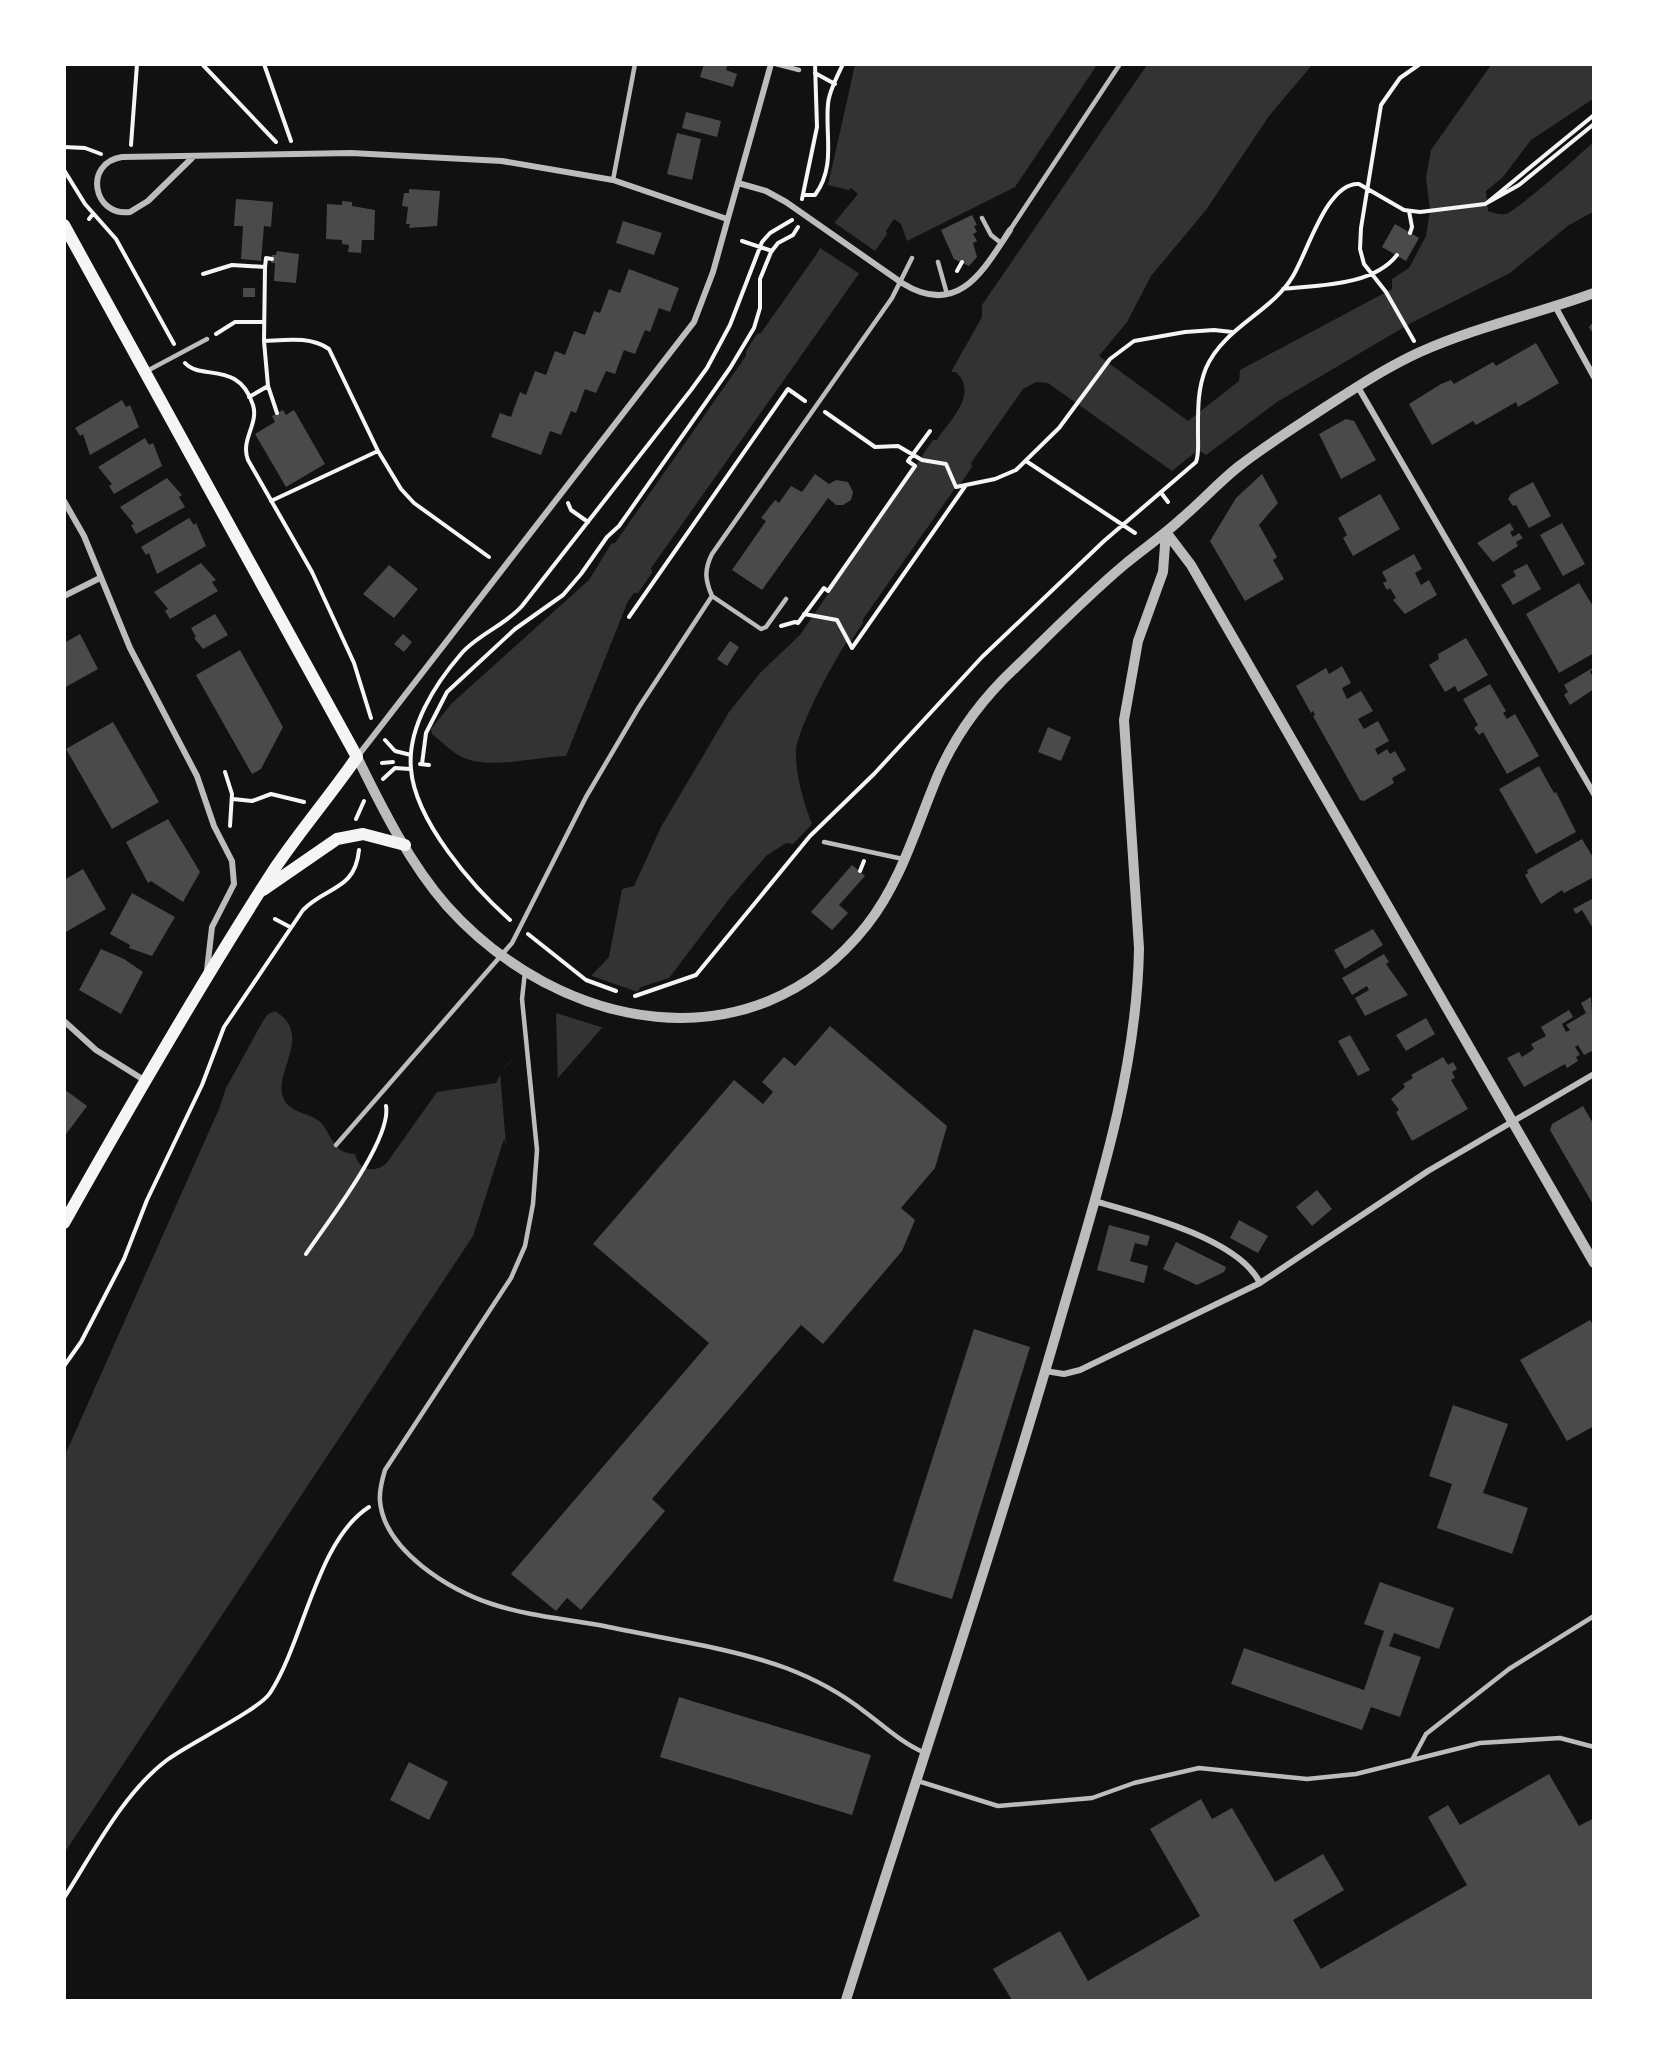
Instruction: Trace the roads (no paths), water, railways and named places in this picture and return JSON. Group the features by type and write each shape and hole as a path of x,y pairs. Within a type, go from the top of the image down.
{"main road":[{"path":"64,1223 144,1080 260,892 298,834 357,758 67,229"},
{"path":"260,892 337,839 363,834 405,845"}],"street":[{"path":"771,64 713,272 694,322 357,758 405,845 447,906 480,938 525,972 571,996 621,1013 664,1019 709,1017 753,1007 787,991 820,970 860,934 884,901 906,860 940,772 959,736 981,704 1089,597 1255,454 1358,387 1407,358 1449,340 1593,293"},
{"path":"193,157 148,201 130,213 112,210 100,196 98,176 104,164 109,160 131,156 193,157 326,153 440,156 530,165 613,180 727,219"},
{"path":"738,183 773,195 902,283 924,293 947,294 973,282 1010,230"},
{"path":"1555,306 1593,377"},
{"path":"1358,387 1593,794"},
{"path":"64,501 84,536 129,648 197,776 214,826 232,861 235,876 228,898 212,927 206,979"},
{"path":"1166,532 1191,565 1593,1263"},
{"path":"846,2001 1045,1371 1094,1201 1123,1084 1139,984 1134,848 1125,749 1125,708 1142,627 1163,572 1166,532"},
{"path":"64,596 100,578"},
{"path":"64,1022 96,1050 144,1080"},
{"path":"1045,1371 1064,1374 1080,1370 1260,1283 1428,1171 1593,1074"},
{"path":"1094,1201 1191,1232 1248,1266 1260,1283"}],"lane":[{"path":"613,180 634,64"},
{"path":"776,64 800,70"},
{"path":"1010,230 1120,64"},
{"path":"982,218 991,235 1001,243"},
{"path":"786,599 771,621 761,629 712,596 706,584 705,572 712,554 902,283 912,258"},
{"path":"938,262 947,294"},
{"path":"145,372 207,339"},
{"path":"336,1145 378,1094 502,956 522,929 586,797 639,707 712,596"},
{"path":"824,842 906,860"},
{"path":"525,972 521,992 537,1150 534,1195 525,1246 511,1278 396,1449 385,1470 379,1500 382,1514 398,1543 422,1566 449,1585 474,1597 536,1616 650,1636 784,1667 819,1681 851,1701 903,1741 925,1753"},
{"path":"1411,1760 1426,1734 1509,1668 1593,1616"},
{"path":"916,1780 998,1806 1092,1798 1134,1783 1198,1767 1307,1779 1356,1774 1480,1743 1560,1738 1593,1747"}]}
